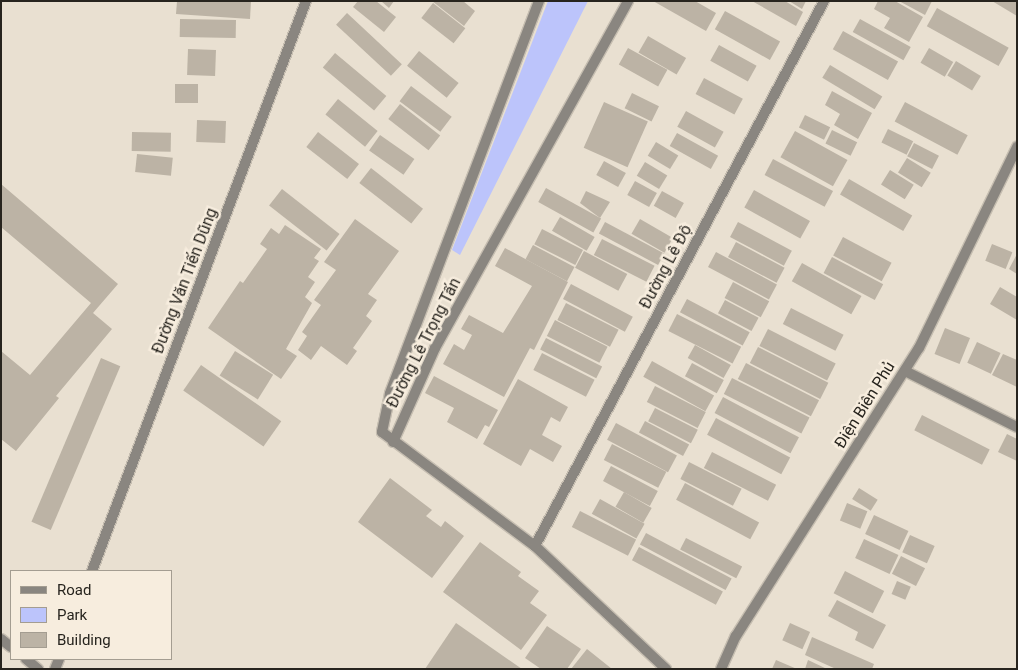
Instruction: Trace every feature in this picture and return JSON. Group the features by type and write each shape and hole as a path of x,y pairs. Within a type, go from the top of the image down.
{"street":[{"name":"Đường Văn Tiến Dũng","path":"92,570 306,1"},
{"path":"539,1 390,394 382,432 535,546 666,669"},
{"name":"Đường Lê Trọng Tấn","path":"393,442 435,348 628,1"},
{"name":"Đường Lê Độ","path":"535,546 824,1"},
{"name":"Điện Biên Phủ","path":"721,669 736,636 919,348 1017,148"},
{"path":"905,371 1017,427"},
{"path":"27,660 38,669"}],"green space":[{"path":"548,1 588,1 460,255 452,250"}],"building":[{"path":"177,1 251,1 250,19 176,14"},
{"path":"358,1 376,1 396,17 384,32 353,7"},
{"path":"381,1 394,1 389,8"},
{"path":"432,1 463,1 475,11 464,26"},
{"path":"653,1 695,1 716,13 706,31"},
{"path":"752,1 785,1 803,12 796,26"},
{"path":"789,1 806,1 802,9"},
{"path":"878,1 895,1 923,17 909,42 884,28 890,18 874,9"},
{"path":"899,1 932,1 925,15"},
{"path":"992,1 1017,1 1017,16"},
{"path":"433,3 465,28 454,43 421,18"},
{"path":"937,8 1009,48 999,66 927,26"},
{"path":"725,11 780,42 770,60 715,29"},
{"path":"347,13 402,64 391,76 336,25"},
{"path":"180,19 236,20 236,38 180,37"},
{"path":"860,19 911,47 903,60 853,32"},
{"path":"843,31 898,62 888,80 833,49"},
{"path":"648,36 686,58 677,74 638,52"},
{"path":"719,45 757,66 748,82 710,61"},
{"path":"628,48 667,70 658,86 619,65"},
{"path":"929,48 953,62 945,77 920,63"},
{"path":"188,49 216,50 215,76 187,75"},
{"path":"419,51 459,83 447,98 407,66"},
{"path":"335,53 386,96 374,111 323,68"},
{"path":"956,61 981,76 972,91 947,76"},
{"path":"830,65 882,96 875,109 822,78"},
{"path":"704,78 743,99 734,115 696,94"},
{"path":"175,84 198,84 198,103 175,103"},
{"path":"411,86 452,117 440,132 400,101"},
{"path":"832,91 872,113 858,139 834,125 840,114 825,105"},
{"path":"632,93 659,106 652,121 625,108"},
{"path":"338,99 378,131 365,147 325,115"},
{"path":"604,102 648,122 628,167 584,148"},
{"path":"905,102 968,135 957,155 895,121"},
{"path":"400,104 440,135 428,150 388,119"},
{"path":"686,111 724,132 715,148 677,127"},
{"path":"805,115 830,127 824,140 799,128"},
{"path":"197,120 226,121 225,143 196,142"},
{"path":"888,129 913,141 907,155 881,142"},
{"path":"832,130 857,142 851,156 825,143"},
{"path":"795,131 847,160 833,186 780,157"},
{"path":"132,132 171,133 171,152 132,151"},
{"path":"318,132 359,164 347,179 306,147"},
{"path":"677,133 718,156 711,169 670,146"},
{"path":"380,135 414,159 404,175 369,151"},
{"path":"656,142 678,155 670,169 648,156"},
{"path":"914,143 939,156 932,169 907,156"},
{"path":"137,154 173,158 171,176 135,172"},
{"path":"907,158 931,173 922,187 898,172"},
{"path":"773,159 833,191 825,207 765,175"},
{"path":"604,161 626,173 618,187 596,175"},
{"path":"645,162 667,175 659,189 637,176"},
{"path":"371,168 423,209 411,224 359,183"},
{"path":"890,170 914,185 905,199 881,184"},
{"path":"849,179 912,215 903,231 840,195"},
{"path":"635,181 657,193 649,207 627,195"},
{"path":"1,184 118,284 93,313 112,329 56,396 59,398 16,451 1,439 1,351 30,375 91,303 1,227"},
{"path":"546,188 601,219 593,233 538,202"},
{"path":"282,189 340,234 327,250 269,206"},
{"path":"754,190 810,221 800,239 744,207"},
{"path":"586,191 610,202 600,218 580,203"},
{"path":"662,191 684,203 676,218 654,206"},
{"path":"560,217 595,237 587,251 552,231"},
{"path":"355,219 399,251 368,294 377,300 366,316 372,321 353,348 357,351 347,365 321,346 311,360 298,350 307,336 302,332 321,305 314,300 336,270 324,262"},
{"path":"640,219 673,238 664,253 632,234"},
{"path":"605,222 664,253 658,265 599,233"},
{"path":"738,222 792,251 784,266 730,237"},
{"path":"285,225 321,249 314,258 319,261 308,277 315,282 305,297 312,303 286,349 297,356 281,379 208,328 240,281 243,283 267,249 260,244 271,228 279,234"},
{"path":"542,229 583,250 575,265 534,244"},
{"path":"843,237 892,263 882,281 833,256"},
{"path":"602,239 655,266 646,282 594,255"},
{"path":"736,242 785,268 777,283 728,257"},
{"path":"992,244 1012,252 1006,269 985,261"},
{"path":"533,245 574,267 567,281 525,259"},
{"path":"505,248 568,282 534,350 530,348 504,397 443,364 454,344 464,350 472,335 461,329 469,315 503,333 532,286 495,266"},
{"path":"584,251 627,274 618,291 575,268"},
{"path":"716,252 777,284 769,299 708,267"},
{"path":"1017,254 1017,274 1009,269"},
{"path":"832,257 883,284 875,300 824,273"},
{"path":"802,263 861,296 851,314 792,281"},
{"path":"733,282 769,301 761,317 725,298"},
{"path":"571,284 633,317 625,332 563,299"},
{"path":"1000,287 1017,297 1017,320 990,304"},
{"path":"687,299 750,332 743,346 680,312"},
{"path":"725,300 759,318 752,331 718,313"},
{"path":"566,303 619,330 610,347 557,320"},
{"path":"791,308 844,335 835,351 783,324"},
{"path":"677,314 741,347 733,364 668,331"},
{"path":"555,320 608,347 599,363 547,336"},
{"path":"945,328 970,338 960,364 935,354"},
{"path":"768,329 836,364 827,380 759,346"},
{"path":"546,338 602,367 596,378 540,350"},
{"path":"977,342 1001,353 991,374 967,363"},
{"path":"695,345 731,365 724,378 688,358"},
{"path":"758,347 828,383 820,399 750,363"},
{"path":"235,351 273,375 258,399 220,376"},
{"path":"542,353 595,380 586,397 533,370"},
{"path":"1003,354 1017,360 1017,387 992,375"},
{"path":"101,358 120,366 51,530 31,522"},
{"path":"652,361 714,395 705,411 643,377"},
{"path":"692,363 724,380 717,393 685,376"},
{"path":"746,363 819,400 811,416 738,379"},
{"path":"201,365 281,421 263,447 183,390"},
{"path":"434,376 498,410 489,427 485,425 477,439 447,422 454,408 425,393"},
{"path":"732,378 810,417 801,434 724,394"},
{"path":"518,379 568,407 560,422 551,417 542,435 562,446 553,462 530,449 521,466 483,444"},
{"path":"655,386 706,412 698,428 647,402"},
{"path":"723,397 799,437 790,453 715,413"},
{"path":"655,408 698,430 691,443 648,421"},
{"path":"922,415 990,450 982,465 914,430"},
{"path":"716,418 790,457 781,474 707,435"},
{"path":"645,421 689,444 683,456 639,432"},
{"path":"616,423 677,455 668,472 607,440"},
{"path":"1007,434 1017,439 1017,461 998,452"},
{"path":"612,444 666,472 658,488 604,460"},
{"path":"712,452 776,485 768,501 704,468"},
{"path":"689,462 742,489 733,506 680,479"},
{"path":"611,466 658,491 650,506 603,481"},
{"path":"390,478 432,510 426,516 441,527 445,521 464,536 432,578 358,522"},
{"path":"685,483 759,522 750,539 676,500"},
{"path":"859,488 878,500 871,511 852,499"},
{"path":"624,492 652,508 643,523 616,507"},
{"path":"600,499 645,524 636,539 592,514"},
{"path":"847,503 867,511 860,529 840,521"},
{"path":"580,511 636,540 628,556 572,527"},
{"path":"874,515 908,531 900,550 865,534"},
{"path":"646,533 732,579 726,590 640,544"},
{"path":"910,535 935,546 927,563 902,552"},
{"path":"686,538 742,567 736,578 680,550"},
{"path":"864,539 898,555 890,574 855,558"},
{"path":"480,542 521,572 518,576 539,591 530,603 547,615 521,650 443,592"},
{"path":"639,547 723,592 716,605 632,560"},
{"path":"901,556 925,568 916,586 892,574"},
{"path":"845,571 884,591 873,613 834,593"},
{"path":"897,581 911,587 905,600 892,594"},
{"path":"837,600 886,625 873,649 855,640 858,632 828,616"},
{"path":"456,623 522,669 425,669"},
{"path":"790,623 810,632 802,649 782,640"},
{"path":"547,626 581,649 567,669 541,669 525,658"},
{"path":"812,637 874,664 872,669 836,669 805,655"},
{"path":"587,649 612,669 571,669"},
{"path":"776,660 797,669 772,669"},
{"path":"808,660 827,669 805,669"}]}
